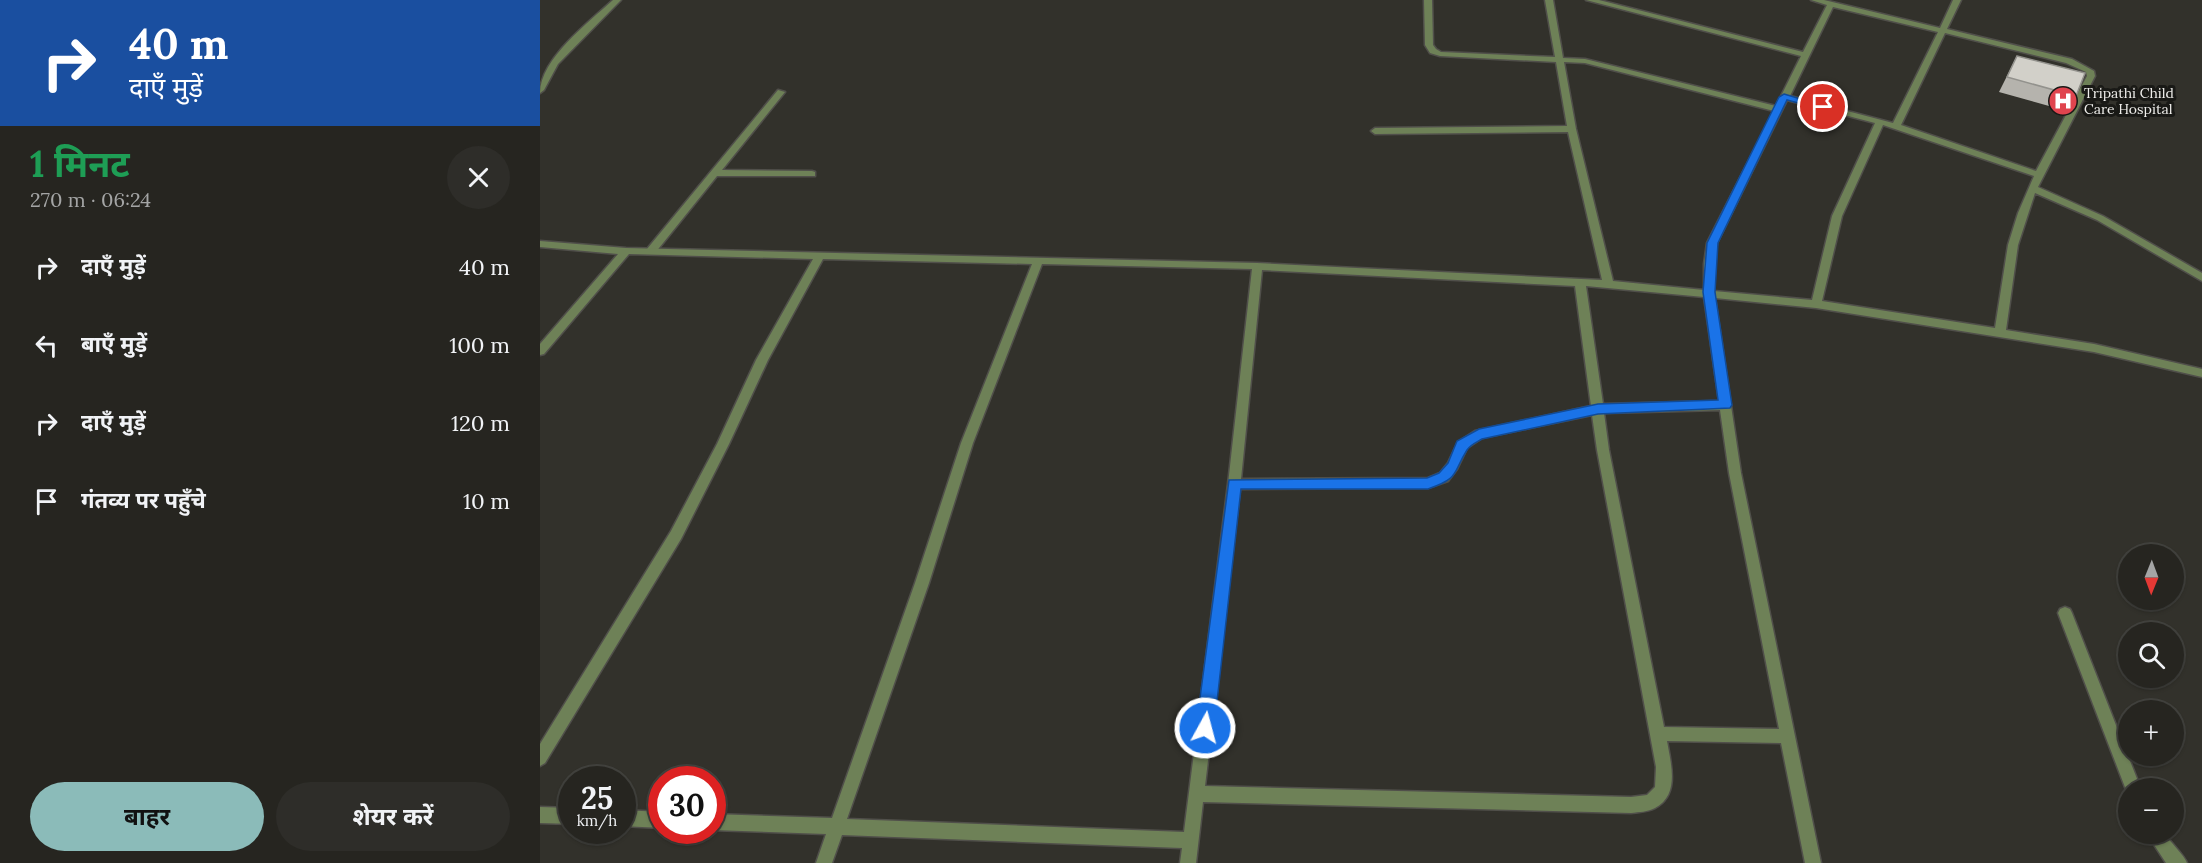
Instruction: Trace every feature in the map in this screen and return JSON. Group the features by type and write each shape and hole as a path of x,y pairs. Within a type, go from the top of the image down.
{"street":[{"path":"540,90 554,63 617,0"},
{"path":"1428,0 1429,45 1433,51 1440,54 1585,61 1778,109"},
{"path":"1549,0 1572,129 1608,284"},
{"path":"1590,0 1805,55"},
{"path":"1815,0 2069,61 2090,71 2091,76 2069,121 2039,175 2016,233 2000,332"},
{"path":"1896,126 1957,0"},
{"path":"1813,863 1735,473 1709,292 1712,243 1831,4"},
{"path":"651,251 782,92"},
{"path":"1784,97 1896,126 2039,175"},
{"path":"1816,304 1837,216 1880,122"},
{"path":"1375,131 1572,129"},
{"path":"715,173 812,174"},
{"path":"2034,189 2100,218 2202,278"},
{"path":"540,244 626,251 1257,266 1608,284 1816,304 2094,348 2202,373"},
{"path":"540,351 626,251"},
{"path":"540,758 676,535 723,444 762,360 820,256"},
{"path":"824,863 922,583 967,443 1038,262"},
{"path":"1188,863 1234,484 1257,266"},
{"path":"1197,794 1631,805 1651,802 1663,791 1664,767 1603,450 1580,284"},
{"path":"1234,484 1428,483 1444,477 1453,466 1462,445 1479,434 1598,409 1725,405"},
{"path":"2065,613 2129,778"},
{"path":"1657,734 1788,736"},
{"path":"540,815 558,816"},
{"path":"726,822 1191,840"},
{"path":"2162,844 2170,856 2179,863"}],"building":[{"path":"2017,56 2085,73 2076,96 2007,77"}],"place":[{"name":"Tripathi Child Care Hospital","path":"2063,101"}],"route":[{"path":"1205,728 1234,484 1428,483 1444,477 1453,466 1462,445 1479,434 1598,409 1725,405 1709,292 1712,243 1784,97 1823,107"}]}
